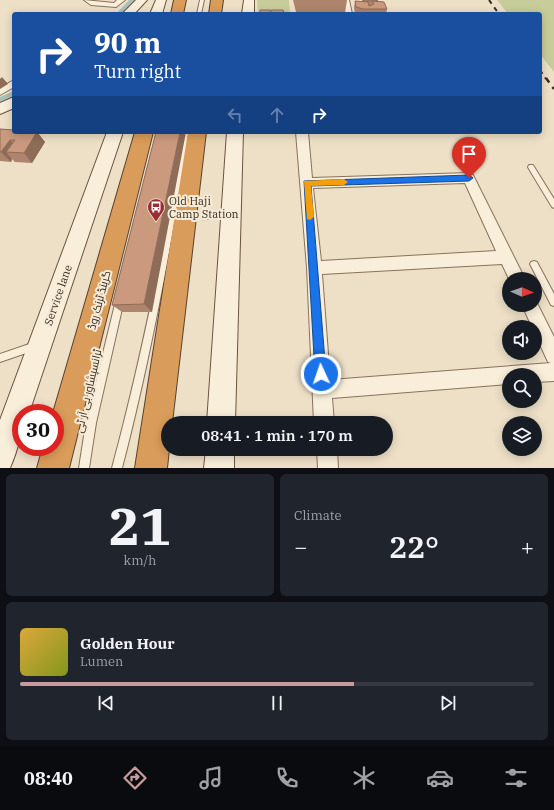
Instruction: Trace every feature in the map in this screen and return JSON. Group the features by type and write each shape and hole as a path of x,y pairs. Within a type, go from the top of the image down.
{"highway":[{"path":"177,12 180,0"},
{"path":"215,12 217,0"},
{"name":"گرینڈ ٹرنک روڈ","path":"53,468 143,134"},
{"path":"151,468 197,134"}],"street":[{"path":"88,0 90,3 118,3"},
{"path":"130,12 142,0"},
{"path":"157,12 161,0"},
{"path":"248,12 249,0"},
{"path":"345,0 348,12"},
{"path":"108,12 118,3"},
{"path":"0,92 12,84"},
{"name":"Service lane","path":"0,458 114,134"},
{"path":"221,416 235,134"},
{"path":"302,134 314,268 324,416"},
{"path":"307,183 469,178 514,272"},
{"path":"314,268 507,257"},
{"path":"533,312 554,356"},
{"path":"542,373 554,372"},
{"path":"322,390 502,377"},
{"path":"219,468 220,456"},
{"path":"327,456 328,468"}],"lane":[{"path":"199,12 202,0"},
{"path":"116,468 139,381 153,317 187,134"},
{"path":"531,167 554,205"},
{"path":"534,264 554,302"},
{"name":"ٹرانسپشاور بی آر ٹی","path":"84,468 91,423 122,293"},
{"path":"0,358 40,344"}],"green space":[{"path":"257,0 289,0 290,12 258,12"},
{"path":"497,0 554,0 554,72 542,57 542,12 506,12"}],"building":[{"path":"363,0 377,0 378,1 364,1"},
{"path":"355,1 368,2 369,6 374,4 372,1 384,2 387,9 363,9 356,7"},
{"path":"260,10 270,10 270,12 260,12"},
{"path":"271,10 283,10 284,12 271,12"},
{"path":"0,129 12,130 12,134 36,134 24,153 6,152 15,140 10,140 0,152"},
{"name":"Old Haji Camp Station","path":"155,134 180,134 144,304 112,305"}],"waterway":[{"path":"122,12 134,0"},
{"path":"0,101 12,95"}],"railway":[{"path":"489,0 498,12"},
{"path":"542,73 546,79"},
{"path":"546,78 554,89"}],"slow traffic":[{"path":"310,217 307,183 344,182"}],"place":[{"name":"Old Haji Camp Station","path":"156,222"}],"route":[{"path":"321,374 307,183 469,178"}]}
